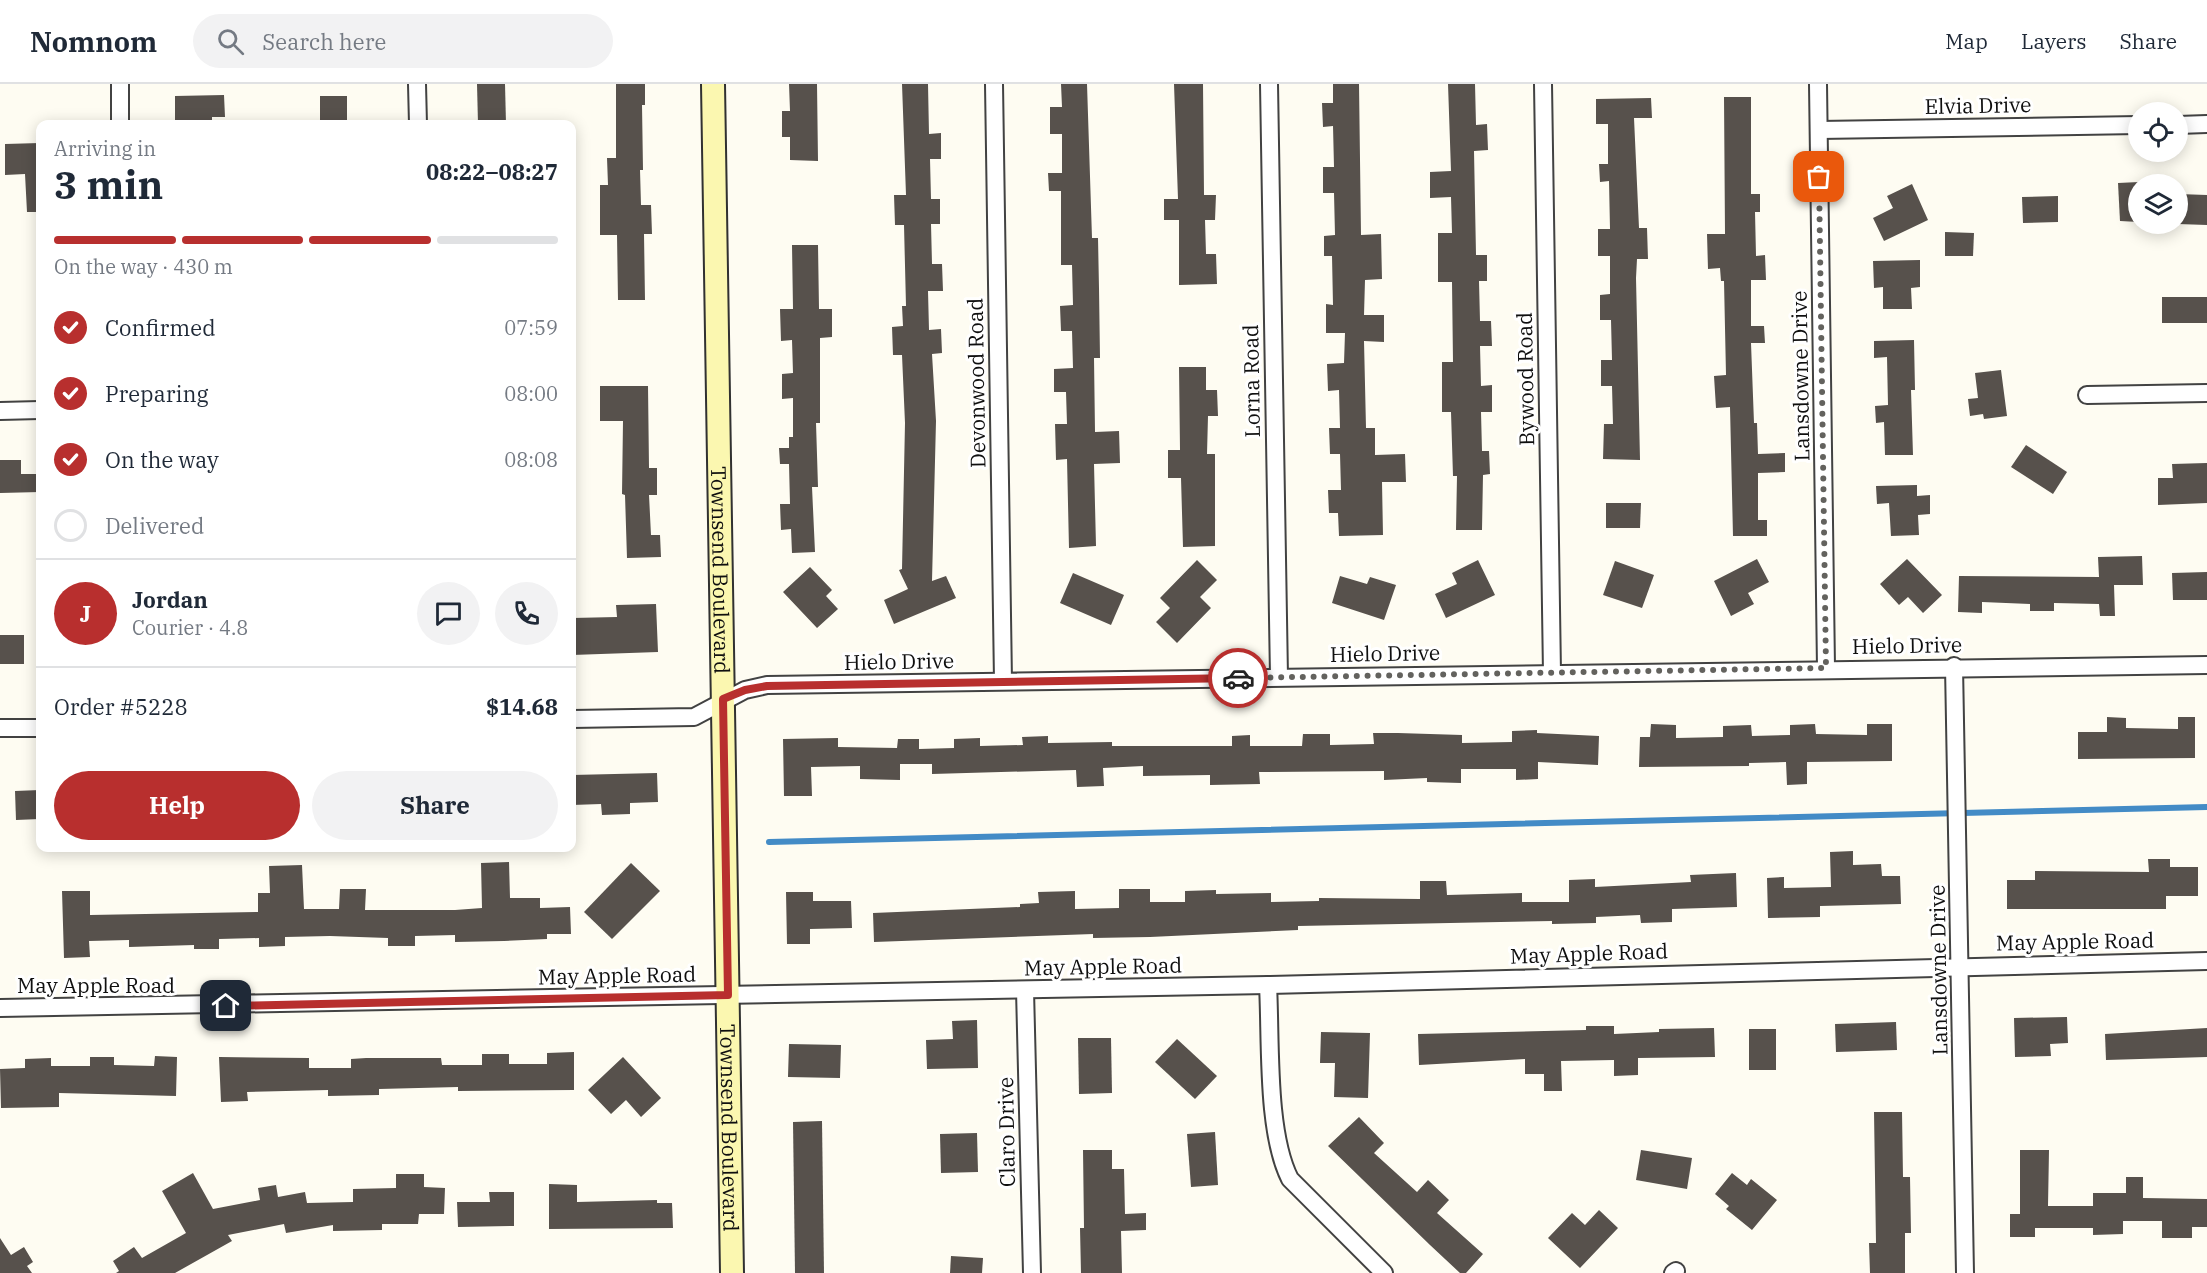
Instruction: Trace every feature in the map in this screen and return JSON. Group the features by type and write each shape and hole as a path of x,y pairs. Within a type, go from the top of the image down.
{"street":[{"path":"120,84 120,120"},
{"path":"417,84 418,120"},
{"name":"Townsend Boulevard","path":"713,84 732,1273"},
{"name":"Devonwood Road","path":"994,84 1003,681"},
{"name":"Lorna Road","path":"1269,84 1279,677"},
{"name":"Bywood Road","path":"1543,84 1552,673"},
{"name":"Lansdowne Drive","path":"1818,84 1826,668"},
{"path":"2188,125 2207,124"},
{"name":"Elvia Drive","path":"1819,130 2128,125"},
{"path":"2087,395 2207,393"},
{"path":"0,411 36,410"},
{"name":"Hielo Drive","path":"576,719 694,717 723,699 745,690 767,686 1954,666 2207,665"},
{"name":"Lansdowne Drive","path":"1954,666 1965,1273"},
{"path":"0,728 36,728"},
{"name":"May Apple Road","path":"0,1008 1268,985 2207,961"},
{"path":"1268,985 1275,1132 1280,1161 1290,1179 1384,1273"},
{"name":"Claro Drive","path":"1025,990 1032,1273"}],"building":[{"path":"477,84 505,84 506,120 478,120"},
{"path":"616,84 645,84 645,105 642,105 641,205 651,205 652,234 644,234 645,300 618,300 617,235 600,235 600,185 608,185 607,158 616,158"},
{"path":"789,84 817,84 818,161 790,160 790,137 782,137 782,111 790,111"},
{"path":"902,84 928,84 929,134 941,133 941,159 930,159 931,199 940,199 940,224 931,224 932,264 942,264 943,291 928,291 929,330 941,329 942,353 932,354 936,421 932,581 946,576 956,598 894,624 884,600 908,589 899,570 902,569 905,423 902,355 893,355 892,327 903,326 902,306 906,306 904,225 895,225 894,195 906,195"},
{"path":"1061,84 1087,84 1092,238 1098,238 1100,358 1094,358 1095,432 1119,431 1120,463 1094,464 1096,546 1069,548 1067,459 1056,460 1055,424 1067,424 1066,392 1054,392 1054,369 1073,368 1072,331 1061,331 1060,306 1073,305 1072,265 1061,265 1061,191 1049,191 1048,173 1062,173 1062,134 1050,134 1050,107 1062,107"},
{"path":"1174,84 1203,84 1204,195 1216,195 1215,220 1205,220 1206,254 1216,254 1217,284 1179,285 1179,220 1164,220 1164,199 1178,199"},
{"path":"1333,84 1359,84 1361,235 1381,234 1382,279 1365,280 1364,315 1384,315 1384,342 1364,341 1366,428 1375,428 1375,455 1405,454 1406,482 1382,482 1383,535 1339,536 1338,513 1329,513 1328,490 1341,490 1340,454 1330,454 1329,428 1340,428 1339,390 1328,391 1327,364 1344,363 1345,333 1326,333 1326,304 1333,305 1332,256 1324,256 1324,236 1335,235 1334,193 1323,193 1323,167 1334,167 1333,126 1323,127 1322,103 1333,103"},
{"path":"1448,84 1475,84 1476,125 1487,124 1488,150 1474,151 1476,255 1487,255 1487,281 1479,281 1480,321 1491,321 1492,346 1480,346 1481,386 1492,385 1492,412 1481,412 1482,451 1489,451 1490,474 1483,475 1482,530 1456,530 1457,476 1453,476 1451,412 1442,412 1442,362 1453,362 1452,282 1438,282 1438,233 1452,233 1451,197 1430,198 1430,172 1451,171"},
{"path":"224,95 225,117 212,117 212,120 175,120 175,96"},
{"path":"320,96 347,96 347,120 320,120"},
{"path":"1724,97 1751,97 1751,194 1760,194 1760,212 1755,212 1756,256 1765,255 1766,280 1751,280 1751,326 1764,326 1765,343 1751,343 1754,423 1757,423 1758,454 1785,453 1785,472 1758,473 1758,520 1767,520 1767,536 1733,536 1730,407 1716,408 1714,376 1726,375 1724,281 1721,281 1720,268 1708,269 1707,234 1725,234"},
{"path":"1651,98 1652,118 1634,118 1639,228 1647,228 1648,259 1637,259 1636,278 1640,460 1603,459 1604,424 1613,424 1612,386 1601,386 1601,360 1612,360 1611,320 1600,320 1600,295 1610,294 1610,256 1598,256 1598,229 1610,229 1609,181 1600,182 1599,164 1608,164 1608,124 1596,124 1596,99"},
{"path":"36,143 36,212 27,212 25,174 5,175 5,144"},
{"path":"2118,183 2128,183 2128,221 2120,221"},
{"path":"1912,184 1928,220 1884,241 1873,218 1893,208 1887,196"},
{"path":"2188,194 2207,195 2207,225 2188,224"},
{"path":"2058,196 2058,222 2023,223 2022,197"},
{"path":"1945,232 1974,233 1973,256 1945,256"},
{"path":"792,245 818,245 819,309 832,309 832,337 820,338 820,423 816,423 818,487 812,487 815,552 792,553 791,529 781,530 780,504 790,504 789,464 780,464 779,448 789,448 789,437 793,437 793,398 782,399 782,374 793,373 792,340 781,341 780,309 793,309"},
{"path":"1920,260 1920,287 1911,288 1912,309 1883,309 1883,287 1874,288 1873,261"},
{"path":"2162,297 2207,297 2207,323 2162,323"},
{"path":"1914,340 1915,390 1911,390 1913,455 1885,455 1884,422 1876,423 1875,406 1888,405 1887,357 1874,358 1874,341"},
{"path":"1179,367 1206,367 1206,390 1217,390 1218,416 1208,416 1207,454 1215,454 1215,546 1183,547 1181,478 1168,478 1168,450 1180,450"},
{"path":"2001,370 2007,416 1984,419 1983,414 1970,416 1968,399 1978,398 1975,373"},
{"path":"600,386 648,386 649,468 657,468 657,495 649,495 651,535 660,535 661,557 627,558 625,495 622,494 623,421 600,421"},
{"path":"2026,445 2067,472 2053,494 2011,467"},
{"path":"0,460 21,460 21,474 36,474 36,492 0,493"},
{"path":"2207,463 2207,503 2158,505 2158,478 2173,478 2172,464"},
{"path":"1917,485 1917,496 1930,495 1930,514 1918,515 1919,535 1891,536 1889,503 1877,504 1876,486"},
{"path":"1606,503 1641,503 1640,528 1606,528"},
{"path":"2142,556 2143,585 2114,585 2115,616 2100,616 2099,604 2054,603 2054,611 2030,611 2030,604 1982,602 1982,613 1958,612 1959,576 2099,577 2098,557"},
{"path":"1757,559 1769,582 1748,593 1754,604 1731,616 1714,581"},
{"path":"1907,559 1942,595 1923,613 1908,597 1899,605 1880,584"},
{"path":"1197,560 1217,580 1200,597 1211,608 1177,643 1156,622 1170,608 1160,598"},
{"path":"1478,560 1495,595 1446,618 1435,594 1457,584 1452,573"},
{"path":"1615,561 1654,575 1642,608 1603,595"},
{"path":"810,567 832,590 826,596 838,609 817,628 783,592"},
{"path":"2207,572 2207,600 2173,600 2172,573"},
{"path":"1073,573 1124,595 1111,625 1060,603"},
{"path":"1340,576 1367,584 1370,577 1396,585 1384,620 1332,603"},
{"path":"656,604 658,652 576,655 576,618 617,617 616,605"},
{"path":"0,635 24,635 24,664 0,664"},
{"path":"2107,717 2126,718 2126,728 2178,729 2178,717 2195,717 2195,758 2078,759 2078,732 2107,732"},
{"path":"1651,724 1676,725 1676,738 1723,737 1723,726 1751,725 1752,736 1790,735 1790,725 1815,724 1816,734 1867,735 1867,724 1892,724 1892,761 1807,762 1807,784 1787,785 1786,762 1749,763 1749,766 1639,767 1640,737 1650,737"},
{"path":"1537,730 1537,733 1599,736 1598,765 1538,762 1538,779 1516,780 1516,769 1461,769 1461,783 1427,782 1427,778 1384,780 1384,771 1259,772 1260,784 1210,785 1210,775 1143,776 1143,766 1103,768 1104,786 1077,787 1076,770 932,774 932,764 900,764 900,780 860,779 860,766 811,767 812,796 784,796 783,739 838,738 838,747 897,748 898,739 919,739 919,749 954,748 954,739 980,738 980,746 1023,745 1022,737 1048,736 1048,743 1112,742 1112,746 1232,746 1232,736 1250,735 1250,746 1302,746 1303,734 1330,734 1330,745 1374,744 1373,733 1462,735 1462,743 1512,742 1512,731"},
{"path":"657,773 658,802 630,803 630,814 602,815 601,804 576,805 576,775"},
{"path":"36,790 36,819 16,820 15,791"},
{"path":"1853,851 1853,865 1881,864 1882,876 1900,876 1901,904 1820,906 1820,917 1768,918 1767,878 1784,877 1784,888 1831,887 1830,852"},
{"path":"2148,859 2170,859 2170,867 2198,867 2198,896 2166,896 2166,909 2007,909 2007,880 2035,880 2035,871 2149,872"},
{"path":"509,862 510,898 540,898 540,908 570,907 571,934 547,934 547,939 455,942 455,935 415,936 415,946 388,946 388,938 285,937 285,946 259,947 259,938 219,939 219,949 194,949 194,945 129,947 129,940 89,941 90,957 64,958 62,891 90,891 90,915 258,912 258,893 270,893 269,866 302,865 304,909 339,909 340,889 366,889 365,910 455,910 482,908 481,863"},
{"path":"631,863 660,891 612,939 584,912"},
{"path":"1736,873 1737,907 1672,909 1672,922 1641,923 1640,915 1596,917 1596,923 1552,924 1552,921 1298,926 1298,930 1150,937 1093,938 1093,934 874,942 873,913 1020,907 1020,904 1039,903 1038,892 1075,891 1075,909 1119,908 1119,889 1150,889 1150,902 1185,902 1185,891 1216,890 1216,894 1271,893 1271,902 1319,901 1319,898 1420,899 1420,881 1446,881 1447,895 1522,893 1522,902 1569,902 1569,880 1595,879 1595,887 1691,882 1690,875"},
{"path":"786,892 813,892 813,901 851,901 852,928 810,929 810,944 787,944"},
{"path":"2067,1017 2068,1043 2050,1044 2051,1056 2015,1057 2014,1018"},
{"path":"977,1020 978,1068 927,1069 926,1040 953,1039 952,1021"},
{"path":"1896,1022 1897,1050 1836,1052 1835,1024"},
{"path":"1586,1026 1614,1026 1614,1034 1659,1032 1659,1029 1714,1028 1715,1057 1638,1058 1638,1075 1614,1076 1614,1060 1561,1061 1562,1091 1544,1091 1544,1074 1525,1074 1525,1059 1419,1065 1418,1034 1586,1030"},
{"path":"2207,1028 2207,1057 2106,1060 2105,1034"},
{"path":"1749,1029 1776,1029 1776,1070 1749,1070"},
{"path":"1321,1032 1370,1033 1368,1098 1334,1097 1335,1063 1320,1063"},
{"path":"1078,1038 1111,1038 1112,1093 1079,1094"},
{"path":"1177,1039 1217,1076 1195,1099 1155,1062"},
{"path":"789,1044 841,1045 840,1078 788,1077"},
{"path":"574,1052 574,1090 458,1091 458,1087 379,1089 379,1095 328,1096 328,1090 247,1092 248,1101 221,1102 219,1057 309,1058 309,1068 351,1068 351,1059 366,1058 441,1058 442,1065 482,1065 482,1054 509,1054 509,1064 547,1064 547,1053"},
{"path":"155,1056 177,1057 176,1096 59,1093 59,1107 1,1108 0,1069 25,1068 25,1059 51,1058 51,1066 90,1066 90,1057 114,1057 114,1065 154,1066"},
{"path":"623,1057 661,1098 641,1117 626,1100 611,1114 588,1090"},
{"path":"1874,1112 1902,1112 1903,1177 1910,1177 1911,1233 1905,1233 1905,1273 1870,1273 1869,1243 1876,1243"},
{"path":"1359,1117 1384,1143 1374,1153 1417,1192 1428,1180 1449,1200 1437,1213 1483,1254 1466,1273 1460,1273 1328,1146"},
{"path":"822,1121 824,1273 795,1273 793,1122"},
{"path":"1215,1132 1218,1185 1191,1187 1187,1134"},
{"path":"977,1133 978,1172 941,1173 940,1134"},
{"path":"1083,1150 1112,1150 1112,1169 1124,1169 1125,1214 1146,1213 1146,1230 1121,1231 1122,1273 1081,1273 1080,1228 1084,1228"},
{"path":"1641,1150 1692,1158 1687,1189 1636,1180"},
{"path":"2020,1150 2049,1150 2048,1206 2093,1206 2093,1193 2126,1193 2126,1177 2143,1177 2143,1198 2207,1199 2207,1227 2192,1227 2192,1238 2162,1238 2162,1221 2123,1221 2123,1234 2093,1235 2093,1228 2035,1228 2035,1237 2010,1237 2010,1214 2020,1214"},
{"path":"193,1173 213,1209 260,1200 258,1188 276,1185 278,1197 305,1192 307,1203 353,1202 353,1189 396,1188 396,1174 424,1174 424,1187 445,1188 444,1214 419,1214 418,1224 382,1224 382,1230 333,1231 333,1225 286,1233 284,1224 228,1235 232,1241 175,1273 116,1273 119,1271 113,1261 134,1247 142,1258 186,1233 162,1191"},
{"path":"1732,1173 1747,1185 1751,1179 1777,1200 1752,1230 1726,1209 1729,1206 1715,1194"},
{"path":"549,1184 577,1185 577,1202 657,1200 657,1203 672,1203 673,1228 549,1229"},
{"path":"489,1192 514,1192 514,1226 458,1227 457,1202 490,1202"},
{"path":"1599,1210 1618,1228 1580,1268 1548,1238 1572,1213 1585,1225"},
{"path":"0,1238 11,1255 24,1247 33,1262 27,1266 32,1273 0,1273"},
{"path":"951,1256 983,1258 982,1273 950,1273"}],"waterway":[{"path":"769,842 2207,807"}],"way so far":[{"path":"1238,678 1826,668 1819,177"}],"route":[{"path":"226,1006 728,995 723,699 745,690 767,686 1238,678"}]}
